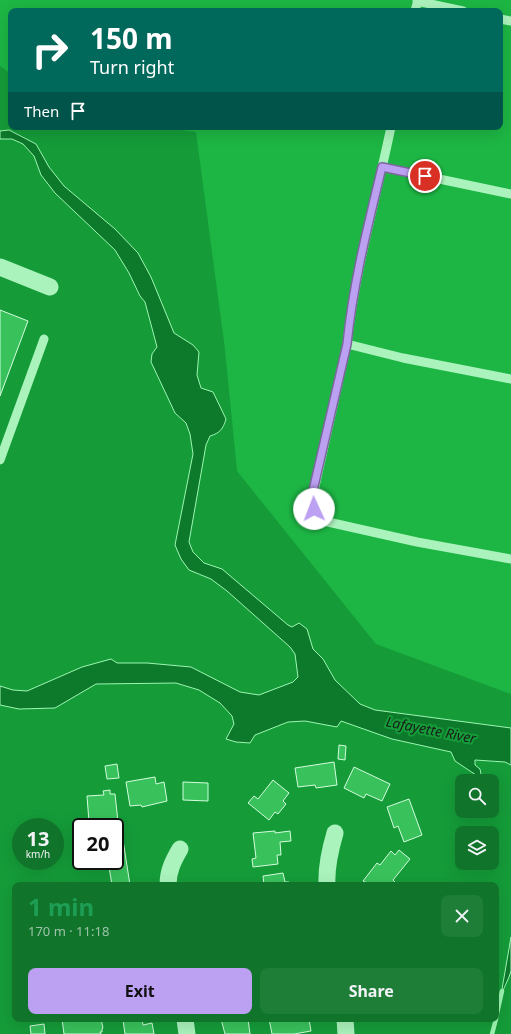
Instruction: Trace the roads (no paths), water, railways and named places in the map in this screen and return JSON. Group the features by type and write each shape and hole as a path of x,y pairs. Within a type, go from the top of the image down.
{"street":[{"path":"0,267 50,287"},
{"path":"327,882 326,874 329,853 335,833"},
{"path":"168,882 172,862 180,849"},
{"path":"185,1022 187,1034"},
{"path":"344,1022 346,1034"}],"lane":[{"path":"418,1 450,8"},
{"path":"390,130 362,251 347,344 312,495 314,509 320,517 328,522 409,541 511,559"},
{"path":"382,167 511,194"},
{"path":"0,460 44,339"},
{"path":"347,344 402,358 511,379"}],"water":[{"name":"Lafayette River","path":"9,130 36,144 49,167 64,186 115,229 138,253 151,277 174,333 193,345 199,352 197,375 201,388 213,392 226,419 221,430 210,436 206,445 189,542 193,552 204,563 222,569 288,625 292,627 299,623 307,629 313,649 323,659 335,680 360,704 375,710 511,728 511,765 505,762 475,760 475,765 480,769 481,774 474,774 455,761 451,752 392,739 341,721 337,727 305,721 288,722 255,735 250,743 236,742 226,739 234,724 232,716 220,703 199,690 176,683 96,684 55,708 19,709 0,705 0,686 13,690 27,691 82,667 111,659 117,663 147,663 191,667 240,692 259,695 293,682 298,677 295,654 290,647 227,591 211,579 189,570 181,559 175,545 193,454 190,434 186,423 175,413 151,362 152,354 157,347 145,302 140,296 129,273 115,250 55,193 41,175 34,156 23,144 12,139 0,139 0,131"},
{"path":"511,937 511,971 501,995"}],"waterway":[{"path":"499,1004 502,991"},
{"path":"492,1034 495,1022"}]}
